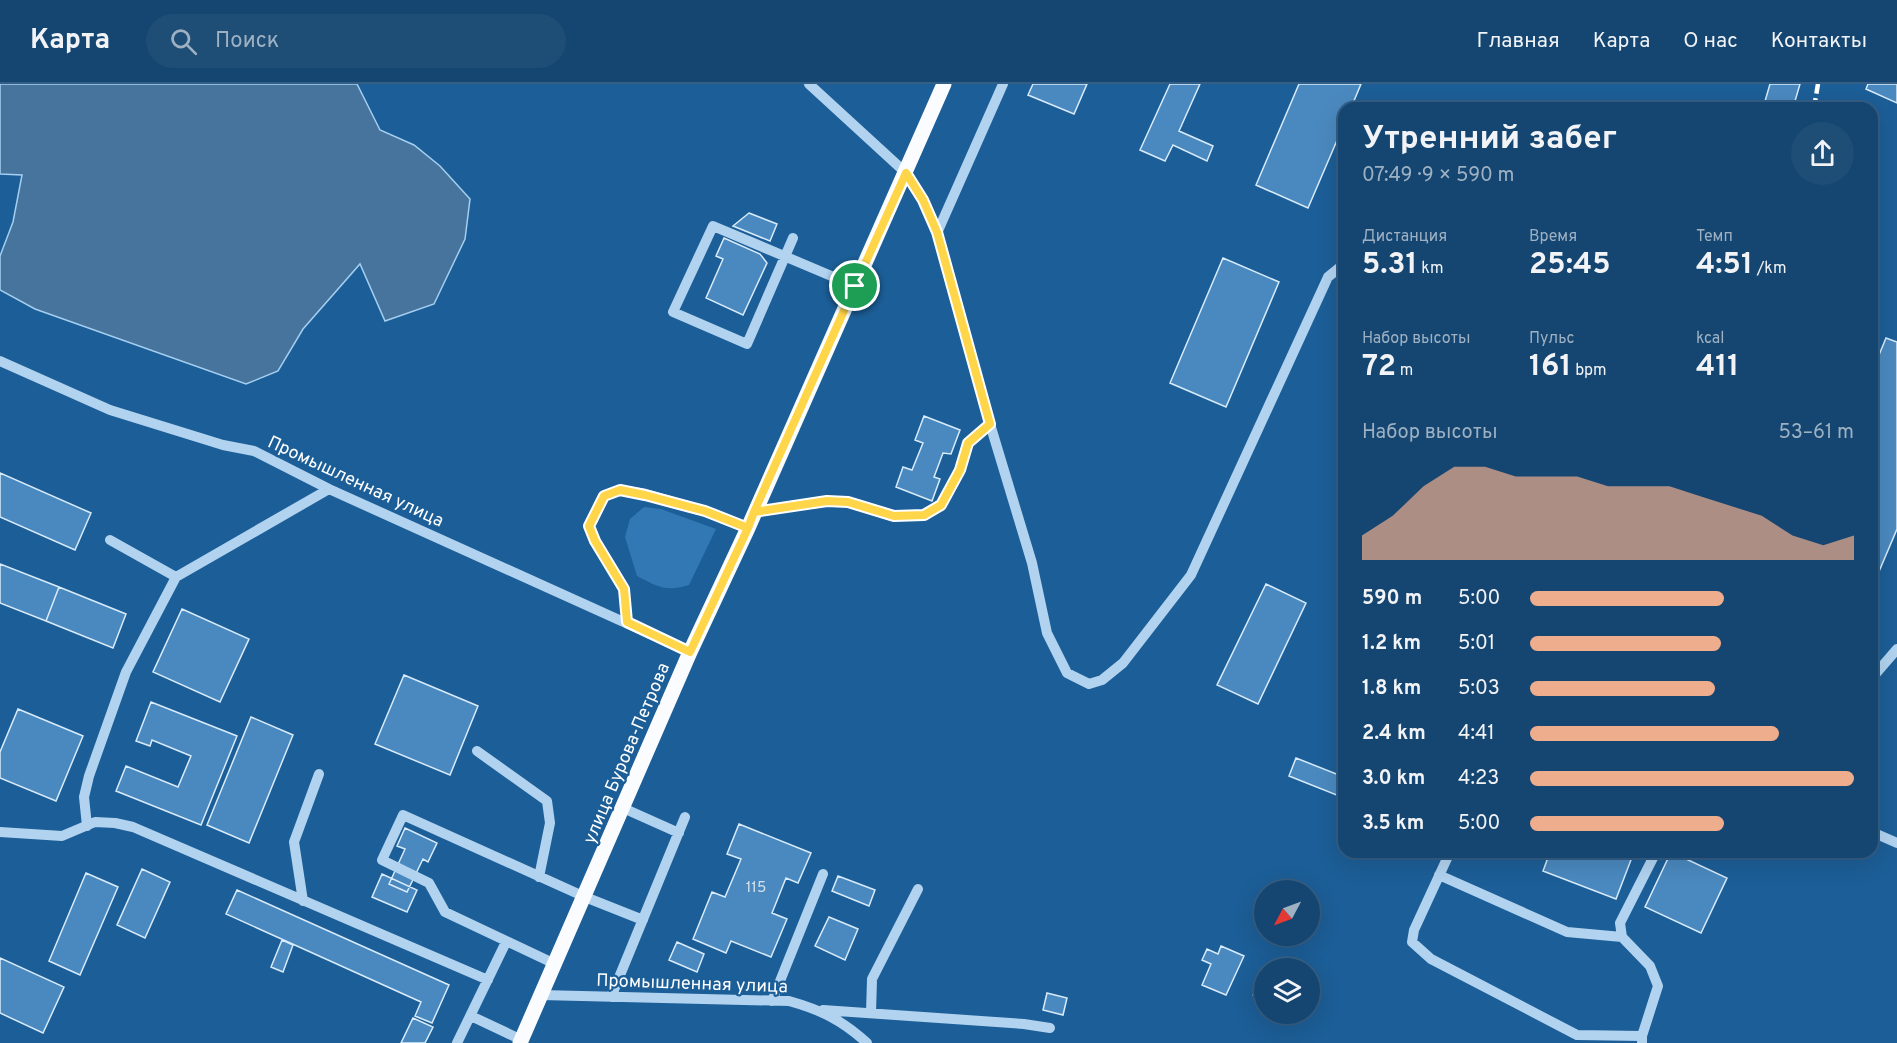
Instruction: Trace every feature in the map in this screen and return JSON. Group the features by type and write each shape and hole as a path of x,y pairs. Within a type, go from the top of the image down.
{"main road":[{"name":"улица Бурова-Петрова","path":"521,1041 690,652 748,528 944,84"}],"street":[{"path":"809,84 906,173 923,200 937,232 990,424 1032,563 1047,633 1067,673 1089,684 1102,680 1123,663 1191,575 1328,277 1338,269"},
{"path":"937,232 1003,84"},
{"path":"793,238 784,256 747,344 673,312 713,226 784,256 855,286"},
{"name":"Промышленная улица","path":"0,361 110,410 223,445 254,451 329,489 690,652"},
{"path":"754,512 827,501 848,502 894,516 924,515 941,505 960,470 968,443 990,424"},
{"path":"87,826 84,797 89,776 126,672 176,577 329,489"},
{"path":"627,622 624,589 595,541 589,526 604,496 620,490 645,495 705,511 748,528"},
{"path":"110,540 176,577"},
{"path":"1878,671 1897,649"},
{"path":"477,752 547,801 550,823 540,877"},
{"path":"303,901 294,842 318,774"},
{"path":"623,808 679,833"},
{"path":"555,964 445,912 429,883 382,860 403,815 585,897 643,920"},
{"path":"611,997 685,817"},
{"path":"0,832 62,836 95,822 133,827 488,980"},
{"path":"1878,835 1897,843"},
{"path":"1446,858 1414,930 1412,942 1431,959 1577,1035 1642,1040 1659,986 1650,966 1622,938 1620,923 1653,858"},
{"path":"772,1001 823,874"},
{"path":"1439,875 1568,932 1622,938"},
{"path":"871,1013 872,979 918,889"},
{"path":"457,1043 506,942"},
{"name":"Промышленная улица","path":"541,995 789,1001 819,1009 848,1026 867,1043"},
{"path":"819,1009 1024,1024 1050,1028"},
{"path":"471,1016 521,1041"}],"shaded area":[{"path":"0,84 357,84 380,130 414,145 440,166 470,199 465,239 434,304 385,321 360,264 303,329 278,371 246,384 35,309 0,290 0,256 13,222 22,175 0,174"},
{"path":"644,507 661,509 716,529 689,585 674,588 662,587 637,576 625,537 630,519"}],"building":[{"path":"1033,84 1087,84 1074,114 1028,95"},
{"path":"1170,84 1200,84 1179,131 1213,146 1207,161 1173,145 1165,161 1140,150"},
{"path":"1299,84 1361,84 1354,102 1338,102 1338,138 1308,208 1256,185"},
{"path":"1770,84 1800,84 1795,102 1765,102"},
{"path":"1868,84 1897,84 1897,103 1866,89"},
{"path":"749,213 777,224 770,241 733,226"},
{"path":"724,238 760,254 767,263 743,315 706,298 723,259 716,256"},
{"path":"1223,258 1279,282 1226,407 1170,383"},
{"path":"1886,338 1897,342 1897,529 1878,574 1878,357"},
{"path":"924,416 960,430 951,454 943,453 934,477 940,479 932,501 896,487 903,467 912,470 923,443 915,440"},
{"path":"0,473 91,513 75,550 0,517"},
{"path":"0,564 59,587 46,621 0,603"},
{"path":"1266,584 1306,603 1258,704 1217,685"},
{"path":"59,587 126,614 113,648 46,621"},
{"path":"182,609 249,639 220,702 153,672"},
{"path":"404,675 478,706 450,775 375,744"},
{"path":"151,702 237,736 201,825 116,791 126,766 178,787 191,756 152,740 150,746 136,741"},
{"path":"18,709 83,736 56,801 0,778 0,752"},
{"path":"251,717 293,735 249,843 207,825"},
{"path":"1296,758 1338,775 1338,796 1289,776"},
{"path":"739,824 811,853 798,883 786,878 772,913 787,919 771,957 731,941 726,953 693,939 712,892 725,897 741,859 727,854"},
{"path":"405,828 437,843 428,862 423,859 407,892 389,884 405,849 397,846"},
{"path":"1548,858 1632,858 1616,899 1543,871"},
{"path":"1668,858 1684,858 1727,878 1701,933 1645,907"},
{"path":"142,869 170,882 145,938 117,925"},
{"path":"86,873 118,887 80,975 49,961"},
{"path":"382,874 417,890 407,912 372,897"},
{"path":"838,876 875,890 869,906 832,891"},
{"path":"237,890 449,985 432,1023 415,1016 421,1002 226,914"},
{"path":"829,917 858,929 845,960 815,946"},
{"path":"282,940 293,945 283,972 271,967"},
{"path":"677,942 704,954 697,972 669,960"},
{"path":"1221,946 1244,956 1226,995 1202,985 1211,964 1202,960 1207,949 1218,954"},
{"path":"0,958 64,987 43,1033 0,1013"},
{"path":"1047,993 1067,998 1063,1015 1043,1010"},
{"path":"413,1018 433,1027 425,1043 401,1043"}],"railway":[{"path":"1815,102 1818,84"}],"route":[{"path":"855,286 754,512 748,528 690,652 627,622 624,589 595,541 589,526 604,496 620,490 705,511 748,528 754,512 827,501 848,502 894,516 924,515 941,505 960,470 968,443 990,424 937,232 923,200 906,173 855,286"}]}
